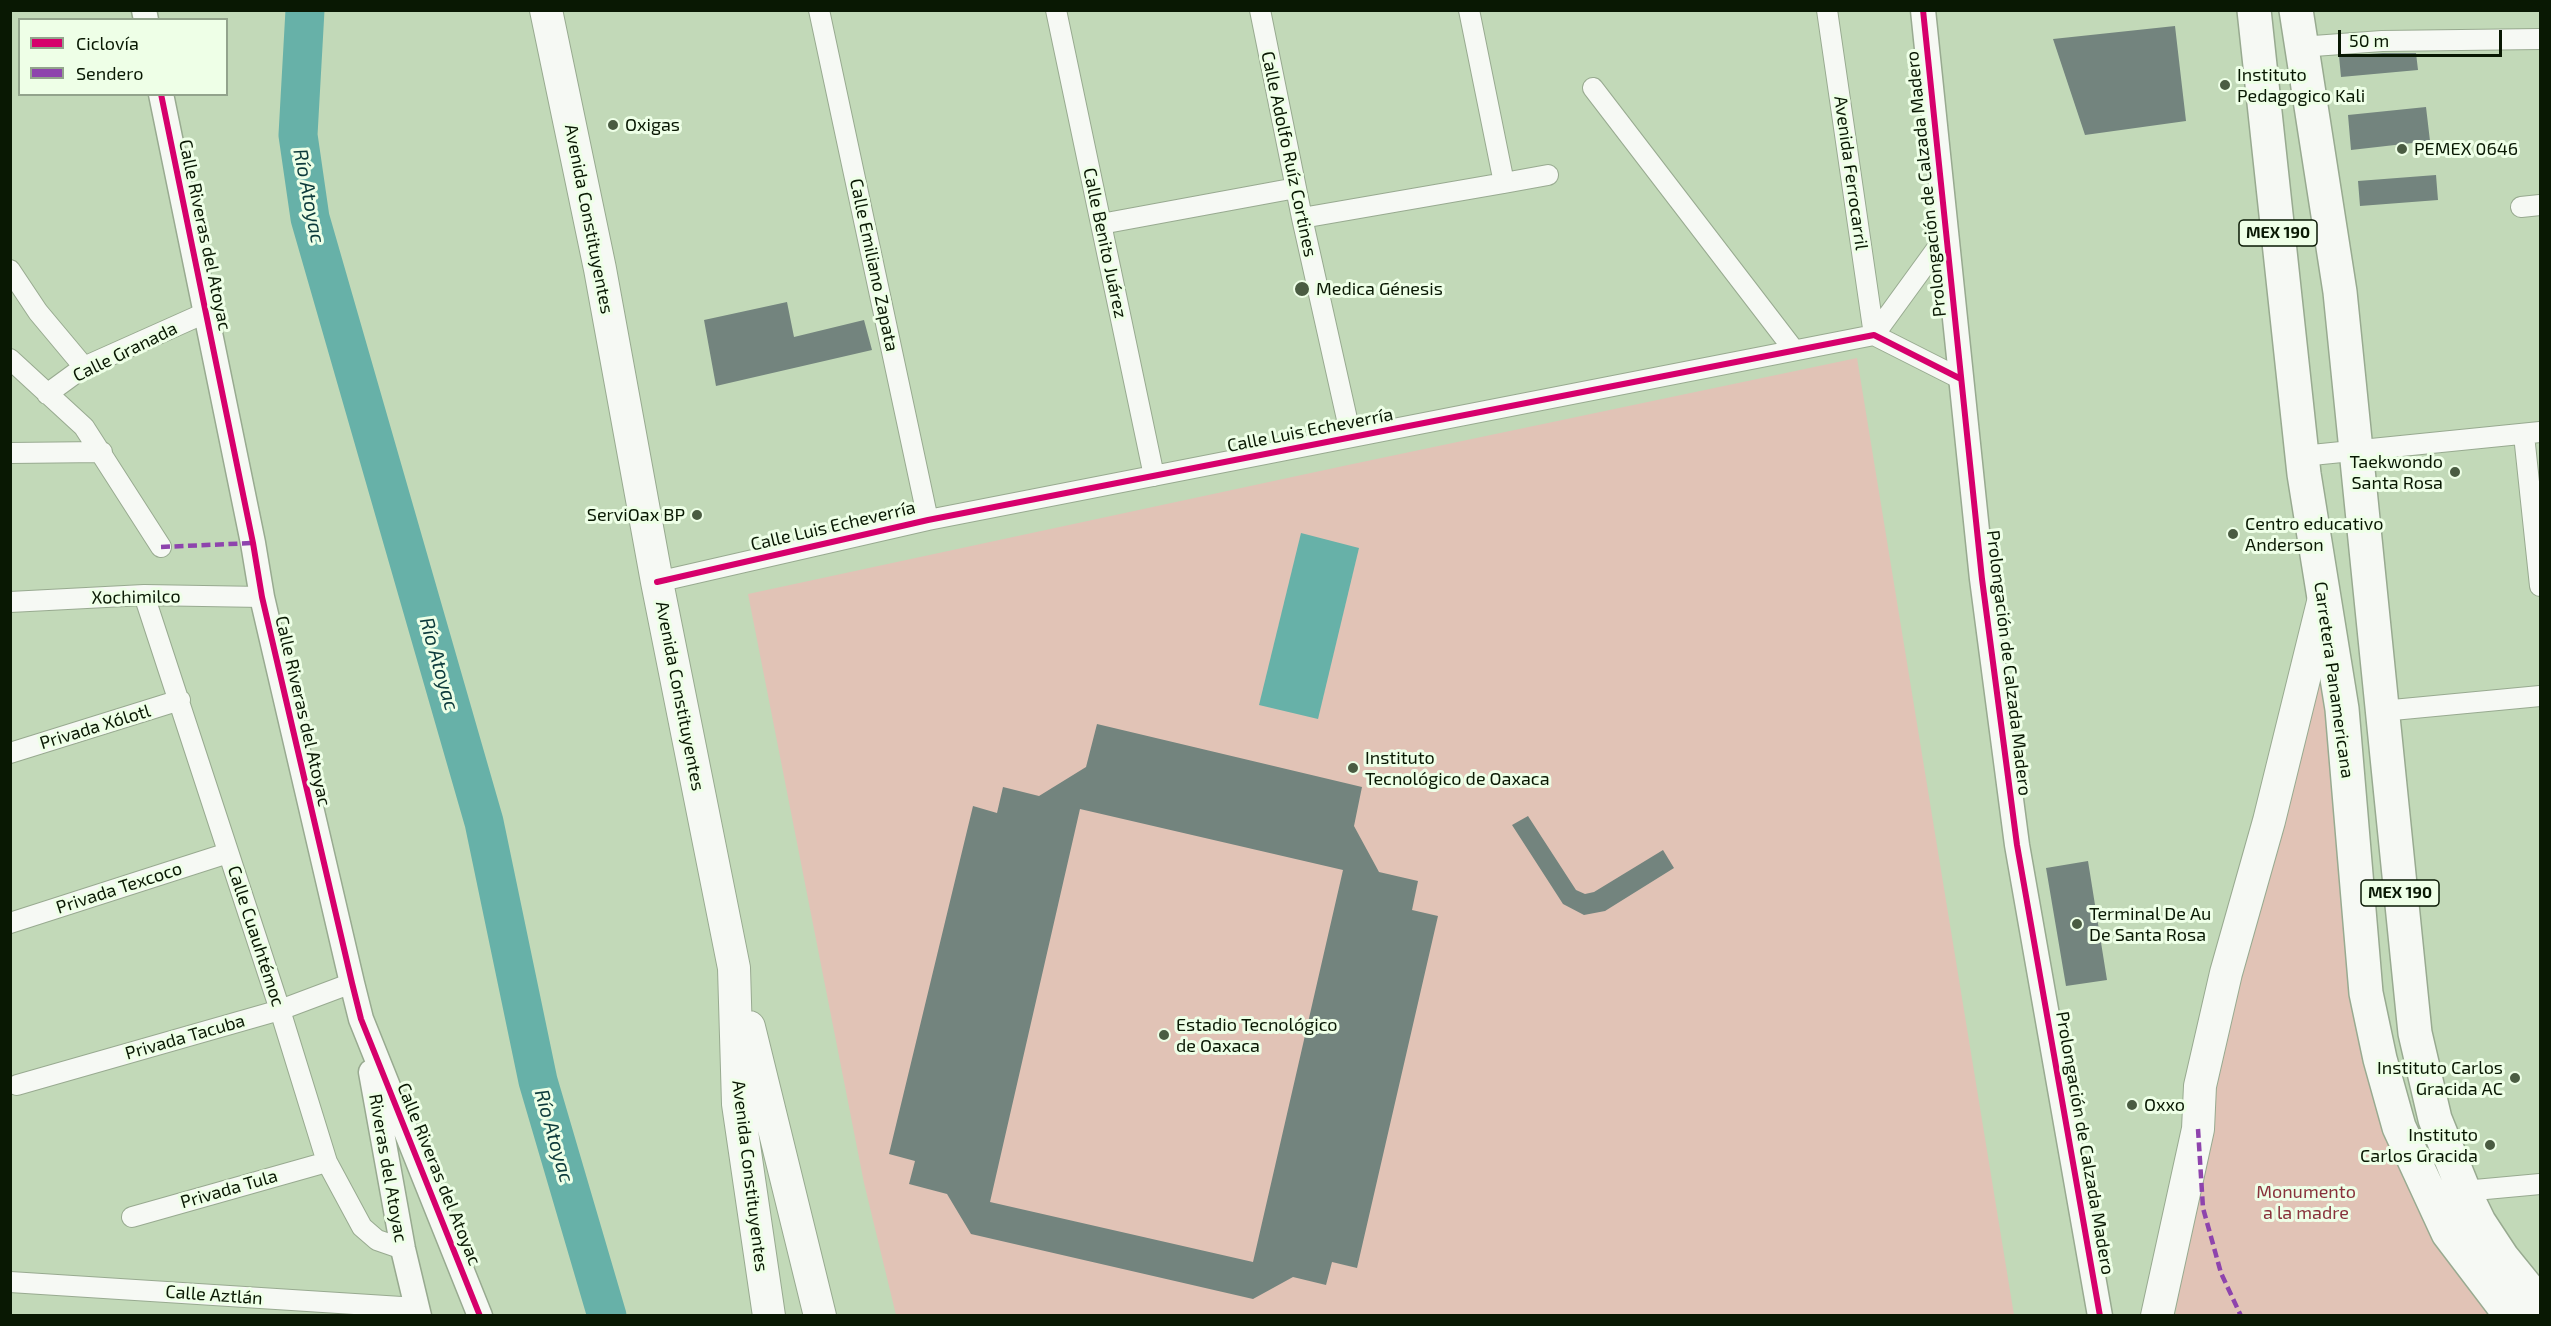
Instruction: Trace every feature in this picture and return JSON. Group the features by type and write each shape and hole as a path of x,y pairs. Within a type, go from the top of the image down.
{"highway":[{"name":"Carretera Panamericana","path":"2254,10 2302,456 2342,709 2366,993 2380,1059 2399,1127 2448,1233 2511,1316"},
{"name":"MEX 190","path":"2296,10 2340,292 2415,1033 2435,1119 2464,1191 2479,1222 2502,1257 2541,1304"}],"main road":[{"name":"Avenida Constituyentes","path":"546,10 600,269 657,582 734,968 738,1104 769,1316"},
{"name":"MEX 190","path":"2157,1316 2198,1129 2200,1086 2226,974 2269,821 2324,598"},
{"path":"734,968 820,1316"}],"street":[{"name":"Calle Emiliano Zapata","path":"819,10 928,520"},
{"name":"Calle Benito Juárez","path":"1056,10 1154,476"},
{"name":"Calle Adolfo Ruíz Cortines","path":"1260,10 1302,218 1351,437"},
{"path":"1469,10 1504,183"},
{"name":"Avenida Ferrocarril","path":"1827,10 1874,335"},
{"name":"Prolongación de Calzada Madero","path":"1923,10 1982,579 2017,845 2100,1316"},
{"path":"2300,47 2382,41 2541,39"},
{"path":"1593,88 1794,350"},
{"name":"Calle Riveras del Atoyac","path":"161,96 262,597 361,1019 480,1316"},
{"path":"1302,218 1548,175"},
{"path":"1101,224 1296,188"},
{"path":"1946,236 1874,335 1961,379"},
{"path":"10,270 38,312 84,367"},
{"name":"Calle Granada","path":"47,394 84,367 206,314"},
{"name":"Calle Luis Echeverría","path":"657,582 928,520 1874,335"},
{"path":"10,359 84,426 161,547"},
{"path":"2302,456 2532,434 2541,586"},
{"path":"10,453 102,452"},
{"name":"Xochimilco","path":"10,602 144,595 262,597"},
{"name":"Calle Cuauhtémoc","path":"144,595 180,700 327,1162 362,1227 377,1240 403,1250"},
{"path":"2382,711 2541,696"},
{"name":"Privada Xólotl","path":"10,753 180,700"},
{"name":"Privada Texcoco","path":"10,923 228,853"},
{"name":"Privada Tacuba","path":"17,1085 280,1010 352,983"},
{"name":"Riveras del Atoyac","path":"361,1019 403,1250 418,1312"},
{"name":"Privada Tula","path":"132,1217 327,1162"},
{"path":"2464,1191 2541,1184"},
{"name":"Calle Aztlán","path":"10,1282 418,1312"}],"green space":[{"name":"Instituto Tecnológico de Oaxaca","path":"1857,358 2014,1315 896,1315 864,1183 748,594"},
{"name":"Monumento a la madre","path":"2323,670 2390,1094 2502,1315 2175,1316 2208,1110 2223,1044"}],"water":[{"path":"1301,533 1359,548 1318,719 1259,705"}],"building":[{"path":"2175,26 2186,121 2085,135 2053,39"},
{"path":"2416,53 2418,70 2341,77 2339,56"},
{"path":"2426,107 2430,141 2351,150 2348,115"},
{"path":"2436,175 2438,200 2360,206 2358,181"},
{"path":"787,302 794,337 864,320 872,350 716,386 704,320"},
{"path":"1097,724 1362,787 1354,826 1379,872 1418,881 1412,910 1438,916 1357,1268 1332,1262 1326,1285 1293,1277 1253,1299 971,1234 947,1194 909,1184 915,1161 889,1154 973,806 997,813 1003,787 1039,796 1086,767","holes":["1080,809 1343,870 1253,1262 990,1202"]},
{"path":"1528,816 1576,890 1585,894 1594,892 1663,850 1674,868 1605,911 1584,915 1563,904 1512,825"},
{"name":"Terminal De Au De Santa Rosa","path":"2088,861 2107,980 2066,986 2046,868"}],"waterway":[{"name":"Río Atoyac","path":"305,10 298,135 310,218 484,822 538,1081 607,1316"}],"marked path":[{"path":"161,547 253,543"},
{"path":"2198,1129 2203,1208 2221,1273 2241,1316"}],"cycle path":[{"path":"1923,10 1982,579 2017,845 2100,1316"},
{"path":"161,96 253,543 262,597 361,1019 480,1316"},
{"path":"657,582 928,520 1874,335 1961,379"}],"place":[{"name":"Instituto Pedagogico Kali","path":"2225,85"},
{"name":"Oxigas","path":"613,125"},
{"name":"PEMEX 0646","path":"2402,149"},
{"name":"Medica Génesis","path":"1302,289"},
{"name":"Taekwondo Santa Rosa","path":"2455,472"},
{"name":"ServiOax BP","path":"697,515"},
{"name":"Centro educativo Anderson","path":"2233,534"},
{"name":"Instituto Tecnológico de Oaxaca","path":"1353,768"},
{"name":"Terminal De Au De Santa Rosa","path":"2077,924"},
{"name":"Estadio Tecnológico de Oaxaca","path":"1164,1035"},
{"name":"Instituto Carlos Gracida AC","path":"2515,1078"},
{"name":"Oxxo","path":"2132,1105"},
{"name":"Instituto Carlos Gracida","path":"2490,1145"}]}
